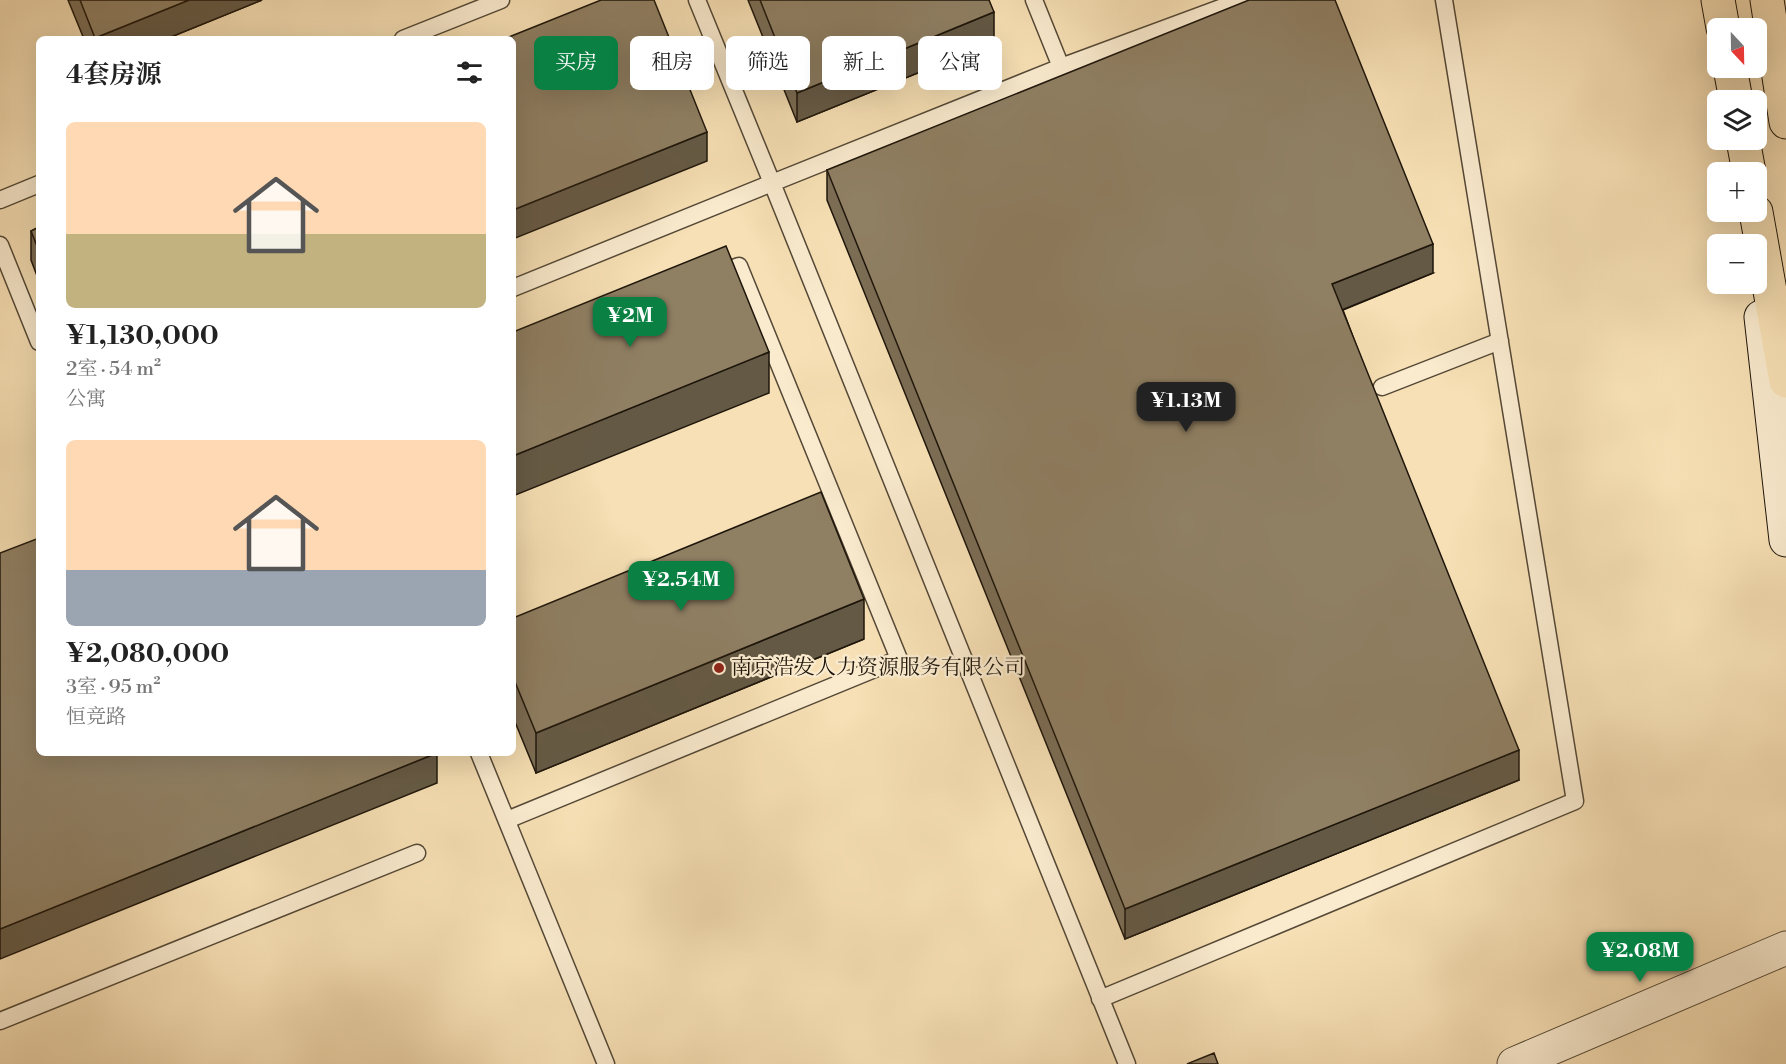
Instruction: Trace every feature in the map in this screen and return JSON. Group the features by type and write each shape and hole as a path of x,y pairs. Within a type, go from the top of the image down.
{"main road":[{"path":"1718,0 1721,18"},
{"path":"1726,0 1729,18"},
{"path":"1767,0 1786,122"},
{"path":"1758,222 1786,381"},
{"path":"1758,294 1786,540"},
{"path":"1514,1064 1786,948"}],"lane":[{"path":"411,36 501,0"},
{"path":"697,0 1127,1064"},
{"path":"1034,0 1061,67"},
{"path":"516,287 1061,67 1242,0"},
{"path":"1100,999 1575,801 1444,0"},
{"path":"0,200 36,185"},
{"path":"0,245 36,335"},
{"path":"507,820 899,659 739,266 696,283"},
{"path":"1382,387 1500,340"},
{"path":"480,756 606,1064"},
{"path":"0,1021 417,853"}],"building":[{"path":"80,0 189,0 100,36 94,36"},
{"path":"601,0 654,0 668,36 630,36 630,90 690,90 707,132 516,209 516,36 511,36"},
{"path":"760,0 989,0 994,12 936,36 918,36 918,43 906,48 906,36 822,36 822,83 810,88 810,36 774,36"},
{"path":"1249,0 1335,0 1433,244 1332,284 1519,750 1125,909 827,170"},
{"path":"36,228 36,244 31,231"},
{"path":"726,246 769,352 516,455 516,331"},
{"path":"821,492 864,599 536,733 516,684 516,617"},
{"path":"36,539 36,756 430,756 0,929 0,553"},
{"path":"1214,1053 1218,1064 1187,1064"}],"place":[{"name":"南京浩发人力资源服务有限公司","path":"719,668"}]}
